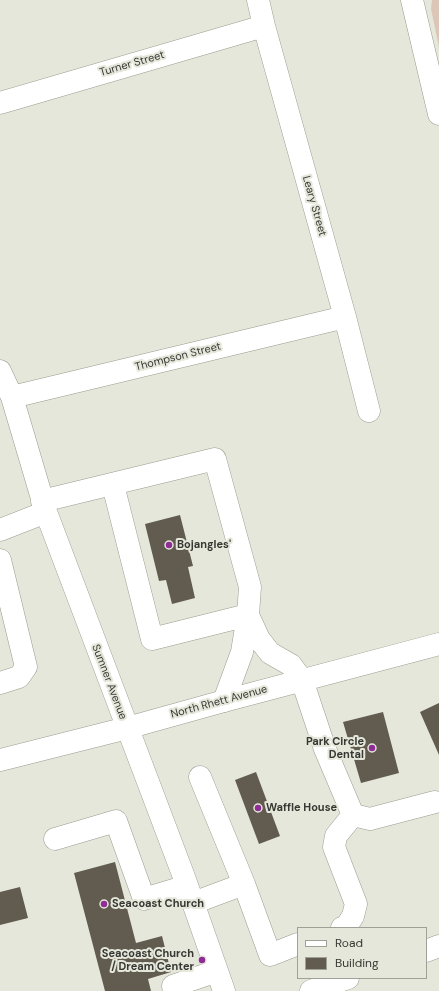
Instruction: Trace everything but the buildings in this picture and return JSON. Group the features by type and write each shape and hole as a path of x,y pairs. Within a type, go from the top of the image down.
{"street":[{"name":"Leary Street","path":"258,0 345,317 369,411"},
{"path":"412,0 439,114"},
{"name":"Turner Street","path":"0,103 264,26"},
{"name":"Thompson Street","path":"12,397 345,317"},
{"name":"Sumner Avenue","path":"0,371 12,397 44,507 190,894 221,981"},
{"path":"0,530 44,507 113,485 215,459 250,587 248,615 242,652 224,700"},
{"path":"113,485 152,639 248,615"},
{"path":"0,560 26,667 19,677 0,684"},
{"path":"248,615 259,639 270,653 291,666 302,680 325,749 353,815"},
{"name":"North Rhett Avenue","path":"0,760 127,728 224,700 439,644"},
{"path":"200,777 244,884 270,955 297,944"},
{"path":"353,815 370,819 435,802"},
{"path":"346,927 353,916 356,904 334,847 336,836 353,815"},
{"path":"55,839 116,821 144,898 190,894 244,884"},
{"path":"427,951 439,946"},
{"path":"311,991 345,979"},
{"path":"174,991 173,986 221,981"}],"shaded area":[{"path":"432,0 439,0 439,47 431,9"}],"place":[{"name":"Bojangles'","path":"169,545"},
{"name":"Park Circle Dental","path":"372,748"},
{"name":"Waffle House","path":"258,808"},
{"name":"Seacoast Church","path":"104,904"},
{"name":"Seacoast Church / Dream Center","path":"202,960"}]}
